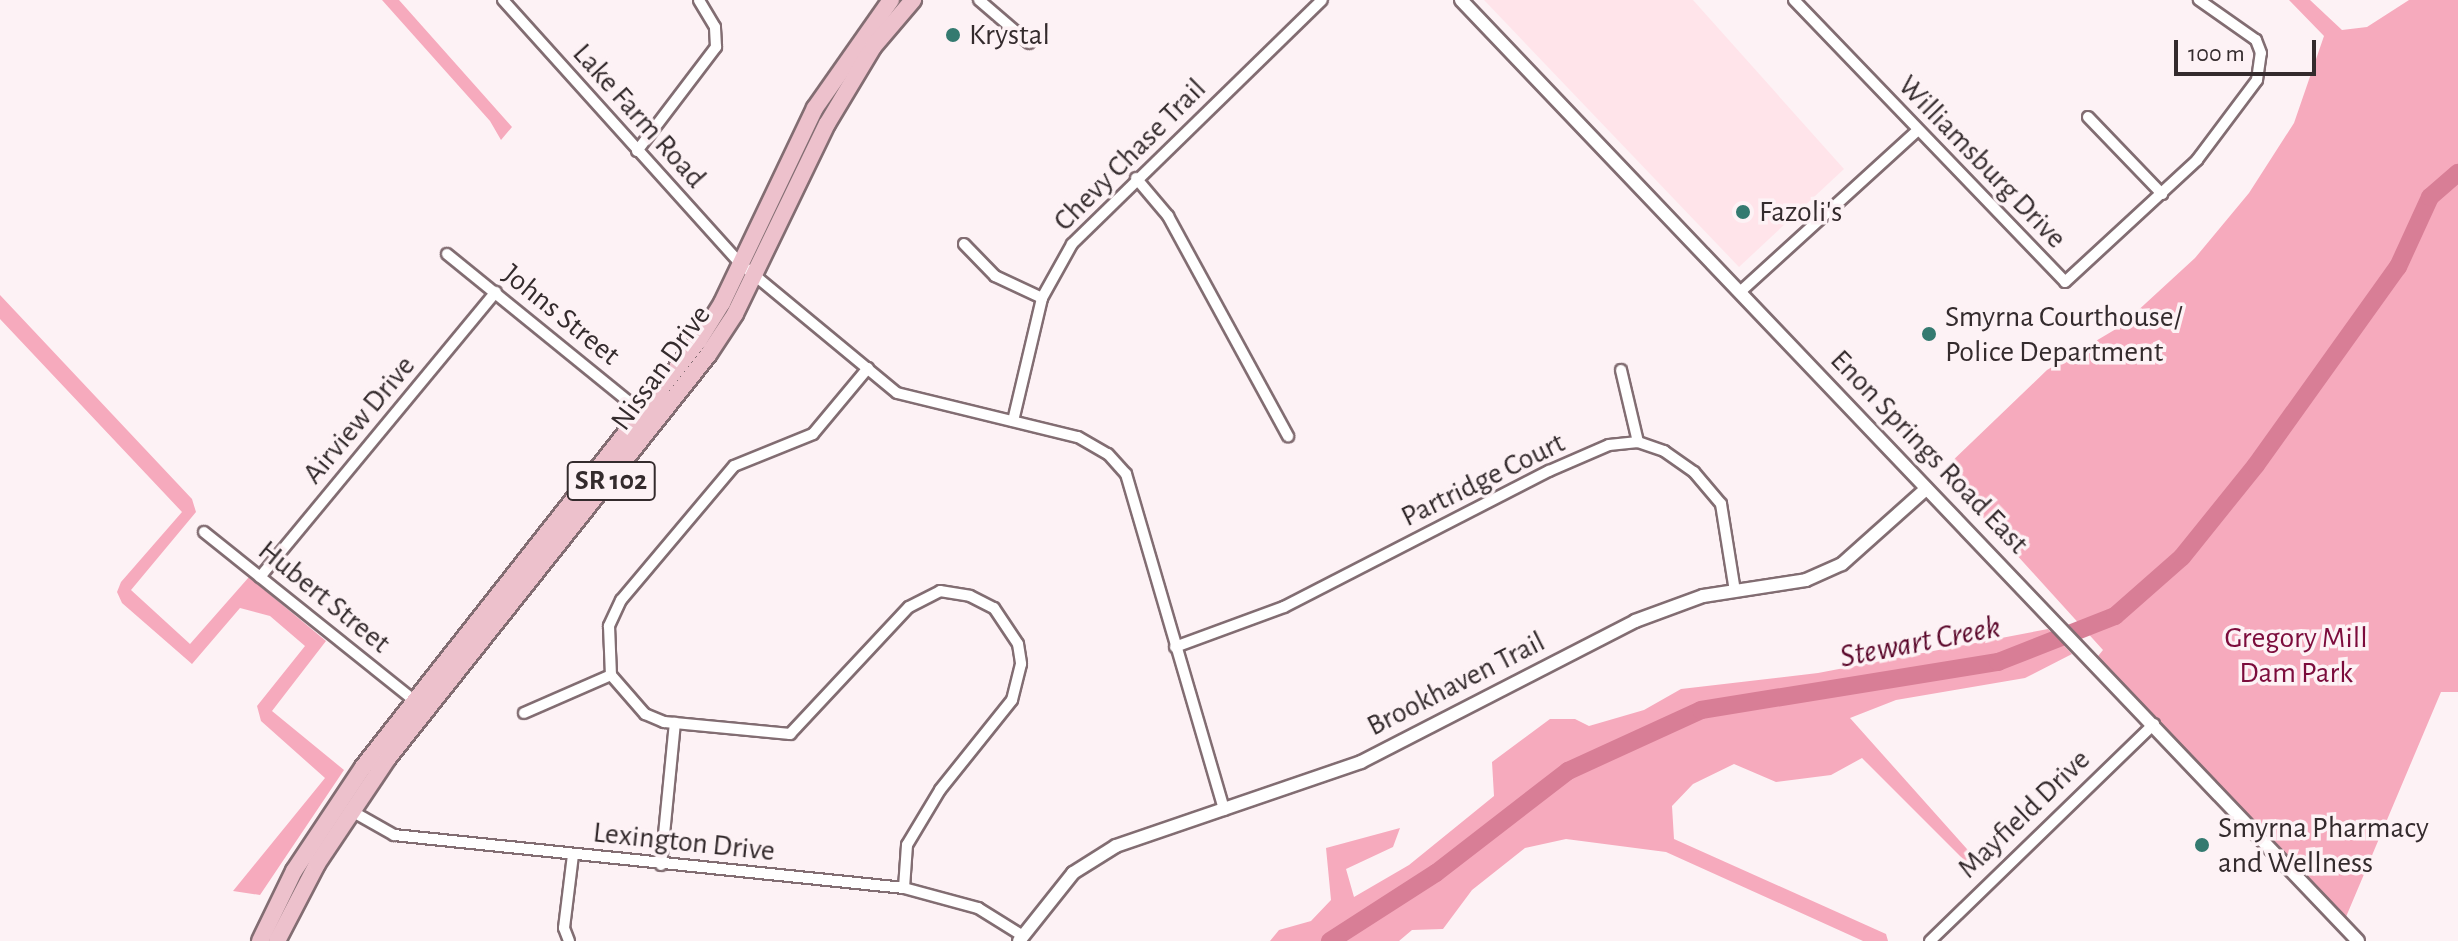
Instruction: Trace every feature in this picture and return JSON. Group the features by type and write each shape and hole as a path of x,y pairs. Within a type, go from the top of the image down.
{"main road":[{"name":"Nissan Drive","path":"260,941 294,871 677,399 735,314 748,269 815,108 891,0"},
{"name":"Nissan Drive","path":"277,941 344,806 414,700 644,414 699,340 748,269 873,47 913,0"}],"street":[{"name":"Lake Farm Road","path":"503,0 637,151 748,269 897,393 1078,437 1108,454 1126,474 1175,647"},
{"path":"637,151 716,47 715,27 699,0"},
{"path":"979,0 1029,43"},
{"name":"Chevy Chase Trail","path":"1013,421 1042,298 1072,244 1136,178 1322,0"},
{"name":"Enon Springs Road East","path":"1461,0 1926,489 2046,610 2358,941"},
{"name":"Williamsburg Drive","path":"1794,0 2065,282 2162,194 2245,99 2261,65 2256,40 2247,29 2199,0"},
{"path":"2088,117 2162,194"},
{"path":"1740,292 1918,130"},
{"path":"1136,178 1168,216 1288,436"},
{"path":"964,244 995,276 1042,298"},
{"name":"Johns Street","path":"447,254 644,414"},
{"name":"Airview Drive","path":"260,577 496,292"},
{"path":"868,368 813,434 734,466 621,600 609,626 611,675 645,714 675,723 790,734 909,607 940,591 970,596 994,608 1018,644 1021,664 1012,700 940,790 907,845 904,888"},
{"path":"1621,370 1638,442 1664,451 1694,472 1721,504 1735,591"},
{"name":"Partridge Court","path":"1175,647 1284,607 1549,471 1609,445 1638,442"},
{"name":"Brookhaven Trail","path":"1021,939 1073,873 1116,846 1361,762 1635,621 1703,596 1806,580 1842,564 1926,489"},
{"name":"Hubert Street","path":"204,532 414,700"},
{"path":"1175,647 1224,810"},
{"path":"524,713 611,675"},
{"path":"661,865 675,723"},
{"name":"Mayfield Drive","path":"1930,941 2154,724"},
{"name":"Lexington Drive","path":"344,806 394,835 904,888 978,908 1021,939"},
{"path":"569,941 564,928 573,855"}],"shaded area":[{"path":"1484,0 1693,0 1844,169 1739,267"}],"green space":[{"path":"382,0 399,0 512,127 501,140 490,121"},
{"name":"Gregory Mill Dam Park","path":"2289,0 2310,0 2342,30 2367,27 2409,0 2458,0 2458,692 2441,692 2343,924 2094,661 2103,650 1985,520 1947,466 2047,370 2121,326 2195,258 2249,193 2294,123 2324,36"},
{"path":"0,295 192,499 196,512 131,590 190,644 249,577 326,641 272,711 344,770 260,895 233,891 325,778 261,721 257,706 305,646 270,616 240,608 192,664 122,603 117,592 121,582 182,512 0,319"},
{"path":"2048,629 2072,654 2025,678 1896,700 1850,718 1975,858 1971,867 1862,758 1831,775 1776,782 1734,764 1693,784 1672,806 1674,839 1886,934 1888,941 1863,941 1666,852 1566,839 1525,848 1472,890 1443,929 1412,930 1399,941 1270,941 1279,930 1311,921 1331,900 1326,848 1400,828 1393,847 1346,869 1354,897 1409,865 1494,796 1492,762 1550,719 1575,719 1589,726 1644,710 1681,689 1818,673"}],"waterway":[{"name":"Stewart Creek","path":"1330,941 1436,873 1568,771 1701,710 1998,662 2115,616 2182,557 2256,465 2398,267 2430,197 2458,173"}],"place":[{"name":"Krystal","path":"953,35"},
{"name":"Fazoli's","path":"1743,212"},
{"name":"Smyrna Courthouse/ Police Department","path":"1929,334"},
{"name":"Smyrna Pharmacy and Wellness","path":"2202,845"}]}
